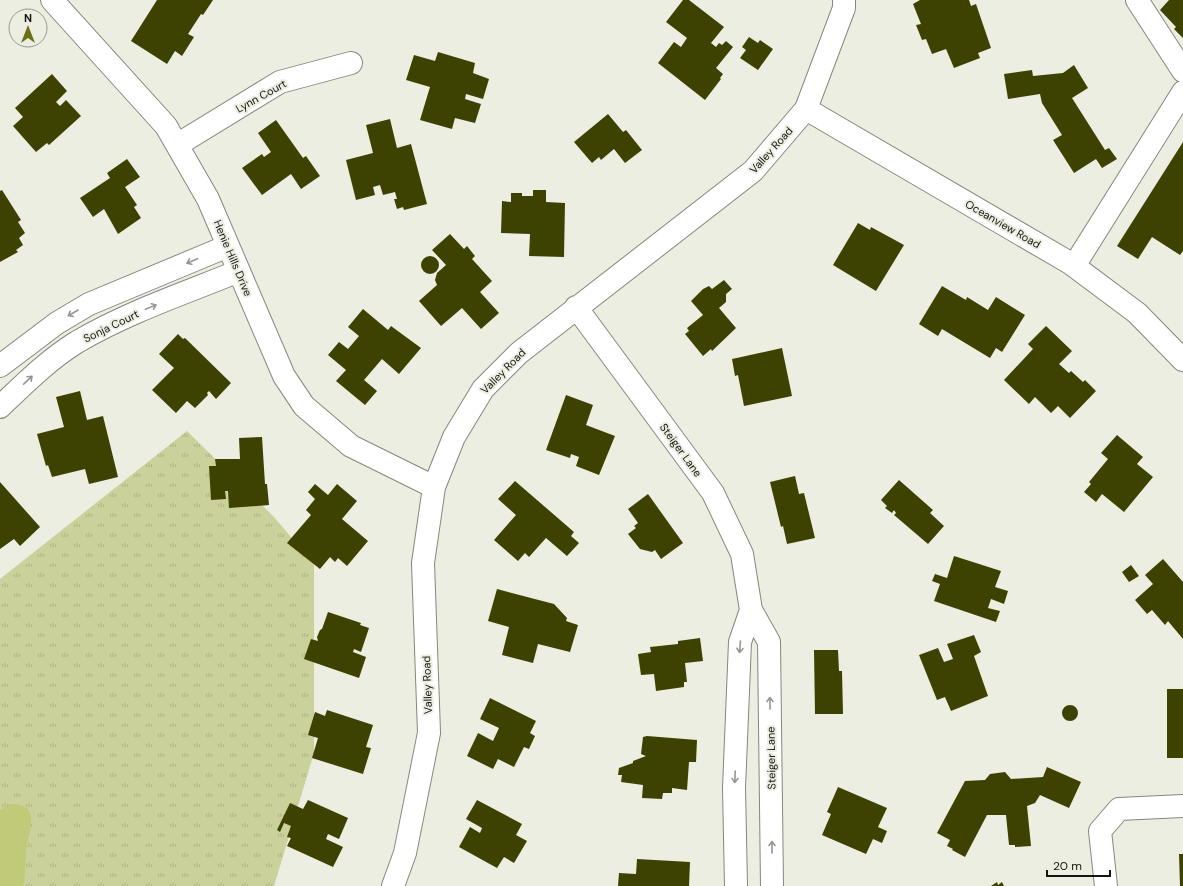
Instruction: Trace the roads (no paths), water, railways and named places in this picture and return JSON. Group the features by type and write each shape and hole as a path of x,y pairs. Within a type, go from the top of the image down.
{"street":[{"name":"Henie Hills Drive","path":"52,0 166,126 208,199 284,376 304,406 351,446 434,488"},
{"name":"Valley Road","path":"393,886 405,852 429,733 422,563 434,488 454,437 483,389 518,354 576,307 753,172 806,109 844,8 844,0"},
{"path":"1138,0 1183,71"},
{"name":"Lynn Court","path":"177,145 280,82 351,62"},
{"path":"1074,266 1183,92"},
{"name":"Oceanview Road","path":"806,109 1074,266 1137,314 1183,360"},
{"path":"0,366 56,323 89,304 228,246"},
{"name":"Sonja Court","path":"0,407 42,367 76,343 117,321 239,271"},
{"name":"Steiger Lane","path":"576,307 713,493 742,554 751,610 769,642 772,886"},
{"name":"Steiger Lane","path":"736,886 734,788 740,642 751,610"},
{"path":"1106,886 1100,831 1119,809 1183,806"}]}
